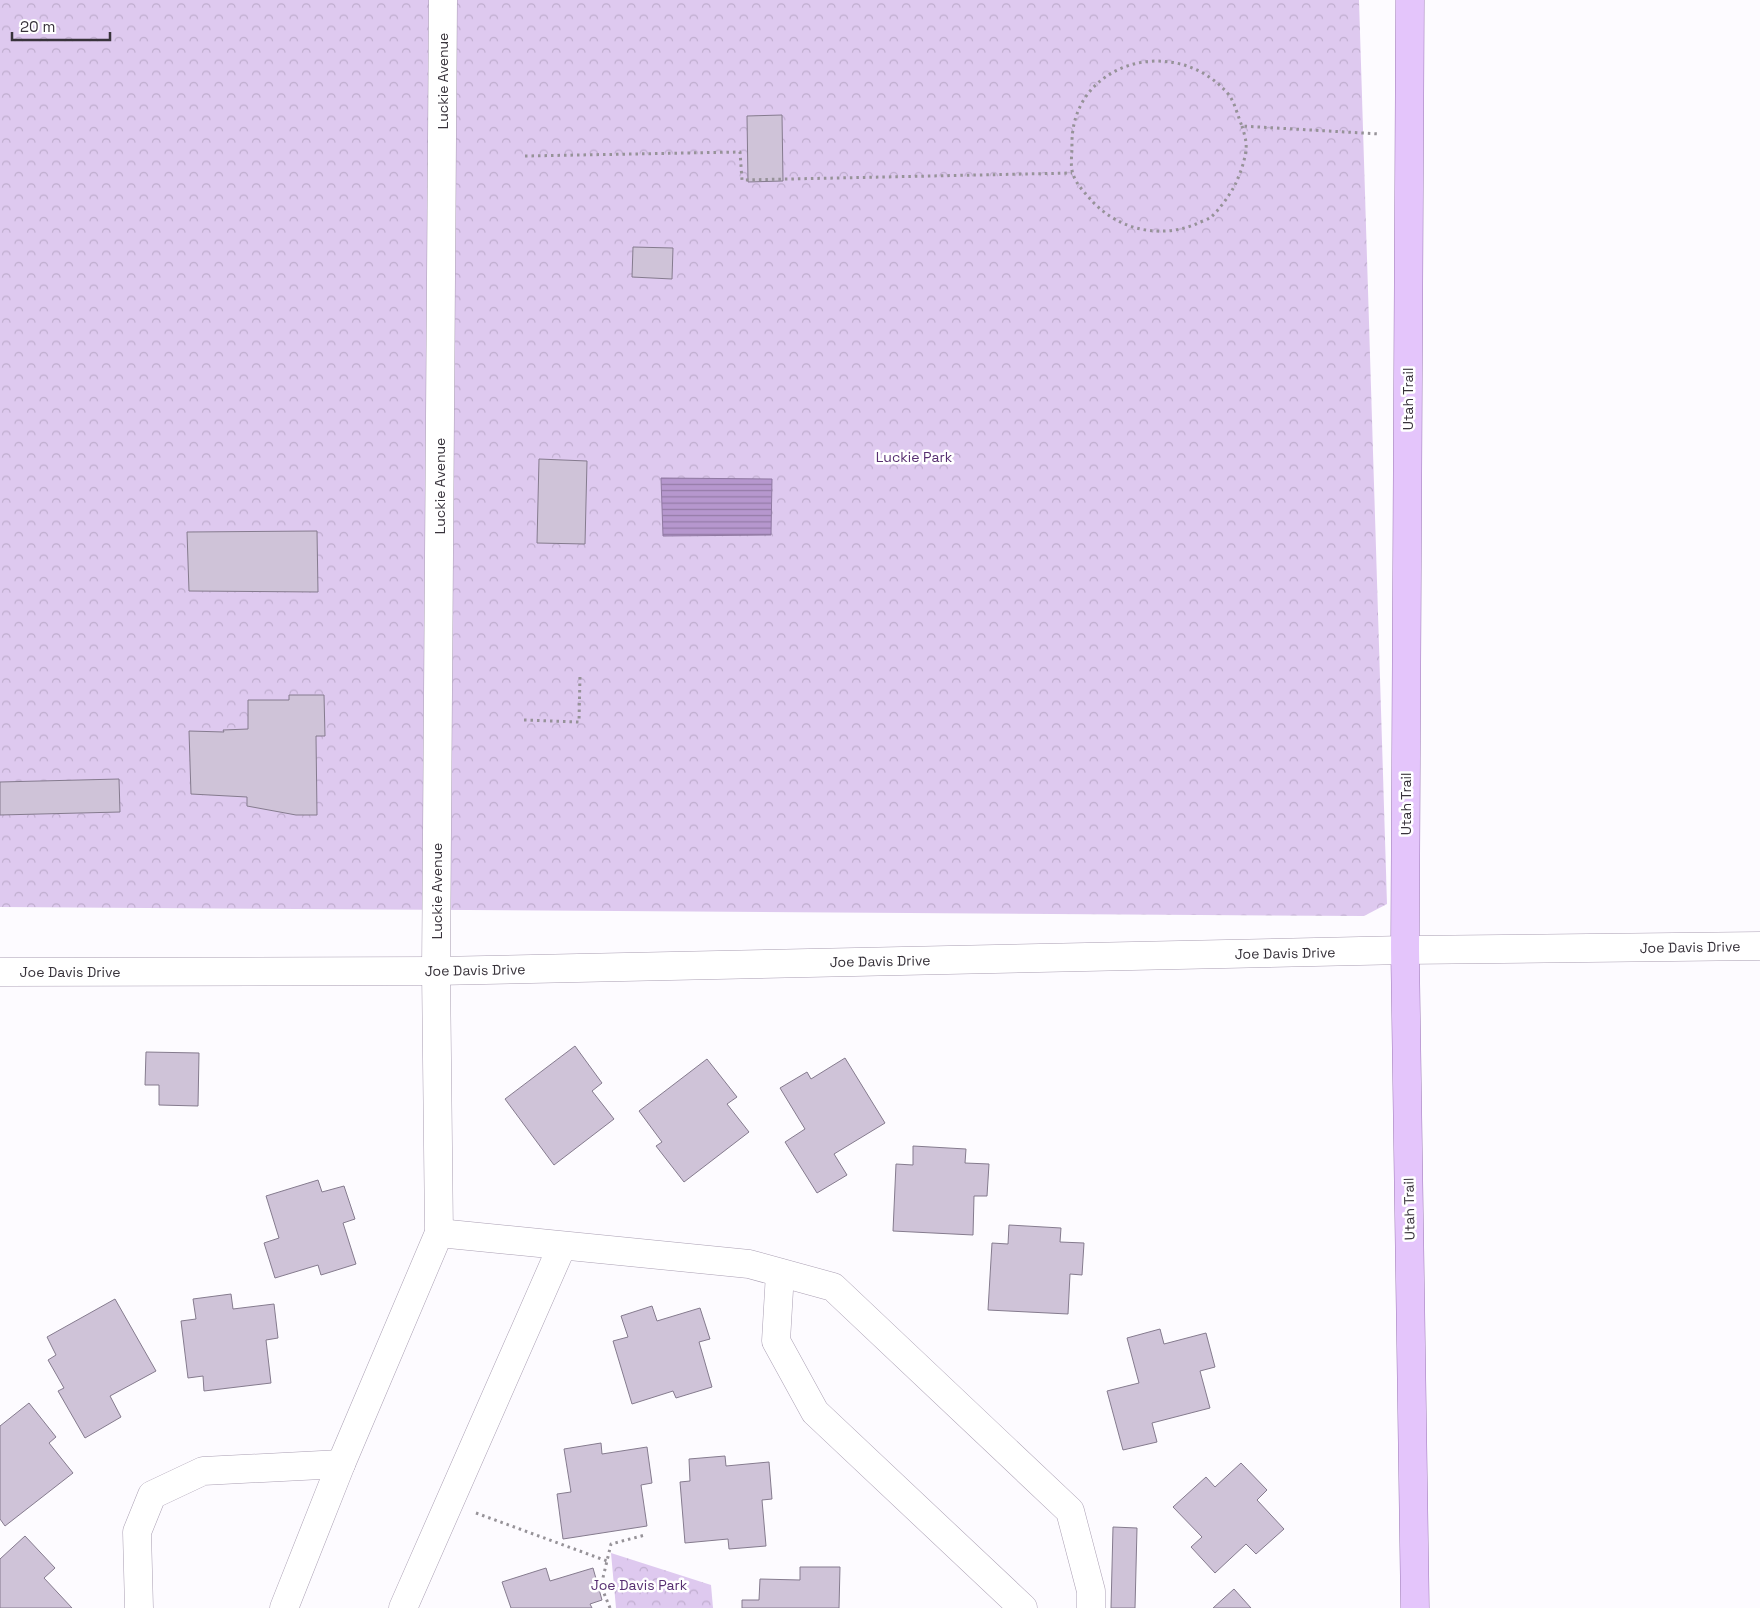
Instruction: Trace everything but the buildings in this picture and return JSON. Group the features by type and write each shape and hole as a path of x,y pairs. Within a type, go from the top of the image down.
{"main road":[{"name":"Utah Trail","path":"1410,0 1405,950 1415,1608"}],"street":[{"name":"Luckie Avenue","path":"439,1233 436,971 443,0"},
{"name":"Joe Davis Drive","path":"0,972 436,971 1405,950 1760,946"},
{"path":"284,1608 341,1464 439,1233 749,1264 833,1287 1070,1511 1091,1591 1091,1608"},
{"path":"403,1608 562,1246"},
{"path":"780,1273 776,1341 815,1412 1023,1608"},
{"path":"139,1608 137,1532 152,1495 203,1471 341,1464"}],"path":[{"path":"1162,61 1188,65 1209,77 1230,96 1242,126 1246,148 1241,172 1228,197 1209,218 1183,229 1156,232 1131,228 1100,210 1082,190 1072,173 1073,121 1084,97 1103,78 1132,63 1162,61"},
{"path":"1242,126 1410,136"},
{"path":"525,156 740,152 742,180 1072,173"},
{"path":"524,720 579,722 580,675"},
{"path":"450,1504 607,1562"},
{"path":"610,1608 601,1586 612,1544 645,1535"}],"green space":[{"name":"Luckie Park","path":"0,0 1359,0 1387,904 1364,916 0,907"},
{"name":"Joe Davis Park","path":"611,1553 711,1585 713,1608 616,1608"}],"shaded area":[{"path":"661,478 772,479 771,535 663,536"}]}
